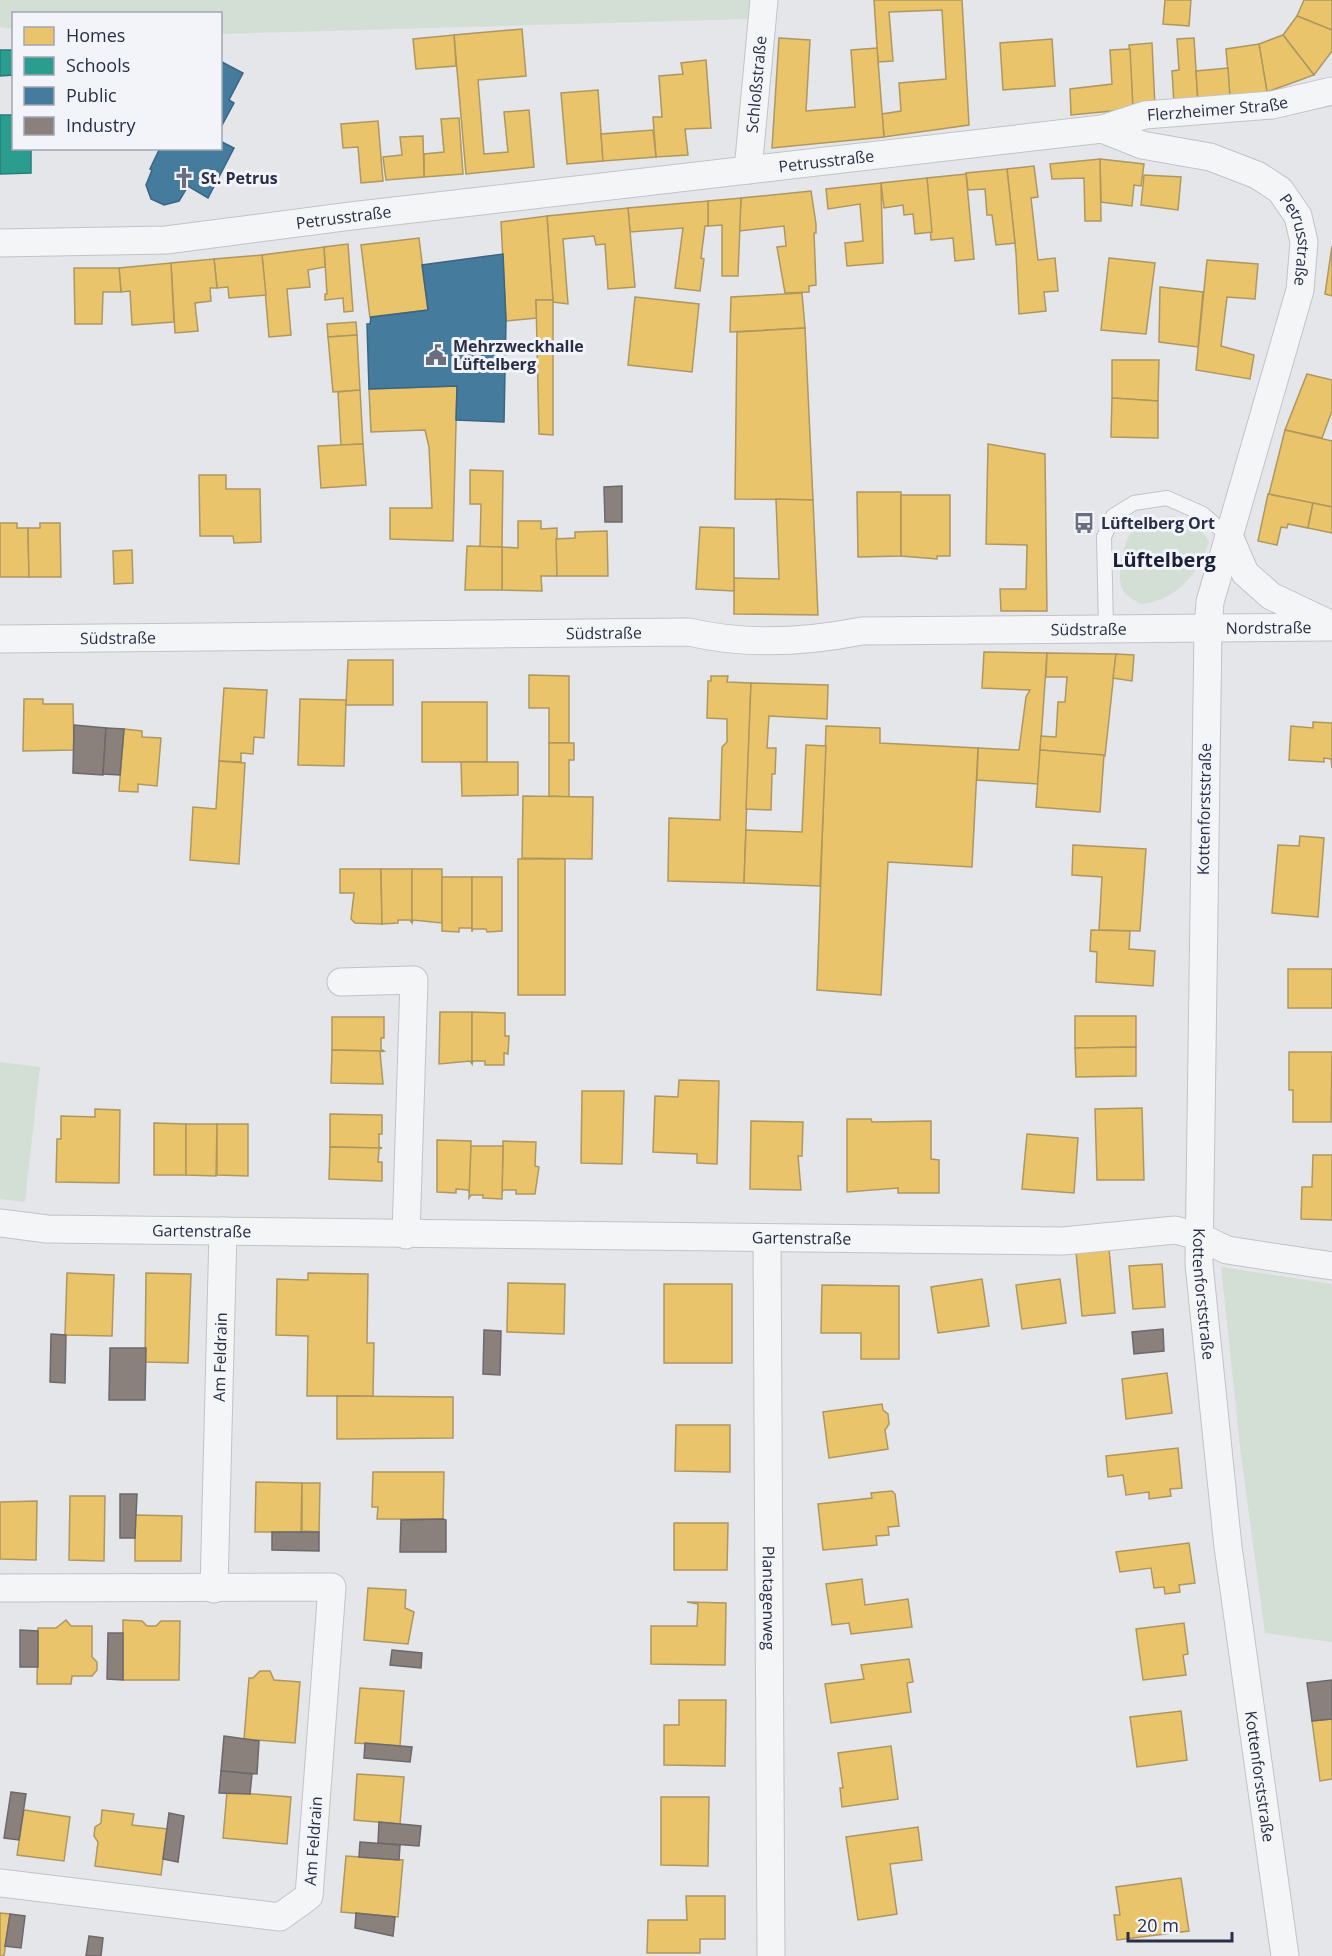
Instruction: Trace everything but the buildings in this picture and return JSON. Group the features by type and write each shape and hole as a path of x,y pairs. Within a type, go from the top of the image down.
{"street":[{"name":"Schloßstraße","path":"748,170 764,0"},
{"name":"Flerzheimer Straße","path":"1102,129 1145,115 1272,105 1332,91"},
{"name":"Petrusstraße","path":"0,243 166,240 339,217 1102,129 1142,145 1210,157 1257,175 1280,190 1298,216 1305,242 1299,290 1210,602 1208,629"},
{"path":"1230,538 1245,573 1271,596 1332,626"},
{"name":"Nordstraße","path":"1208,629 1332,626"},
{"name":"Südstraße","path":"0,639 689,633 717,639 823,639 862,631 1208,629"},
{"name":"Kottenforststraße","path":"1208,629 1199,1264 1228,1547 1285,1956"},
{"path":"341,982 414,980 406,1235"},
{"name":"Gartenstraße","path":"0,1223 48,1229 1063,1241 1175,1230 1198,1236 1227,1250 1332,1266"},
{"name":"Am Feldrain","path":"214,1589 222,1231"},
{"name":"Plantagenweg","path":"767,1239 771,1956"},
{"name":"Am Feldrain","path":"0,1588 332,1587 309,1896 280,1917 0,1883"}],"lane":[{"path":"1106,628 1104,537 1113,516 1134,503 1167,498 1203,514 1230,538"}],"shaded area":[{"path":"0,0 750,0 749,19 222,34 222,12 12,12 12,29 0,27"},
{"path":"1174,516 1190,523 1206,537 1209,542 1205,553 1192,574 1175,591 1154,602 1141,604 1127,595 1121,583 1122,555 1125,546 1133,530 1142,522"},
{"path":"0,1062 40,1067 25,1202 0,1199"},
{"path":"1221,1267 1332,1284 1332,1642 1265,1633 1241,1455"}],"place":[{"name":"St. Petrus","path":"184,178"},
{"name":"Mehrzweckhalle Lüftelberg","path":"436,355"},
{"name":"Lüftelberg Ort","path":"1084,523"}],"district":[{"name":"Lüftelberg","path":"1164,560"}]}
